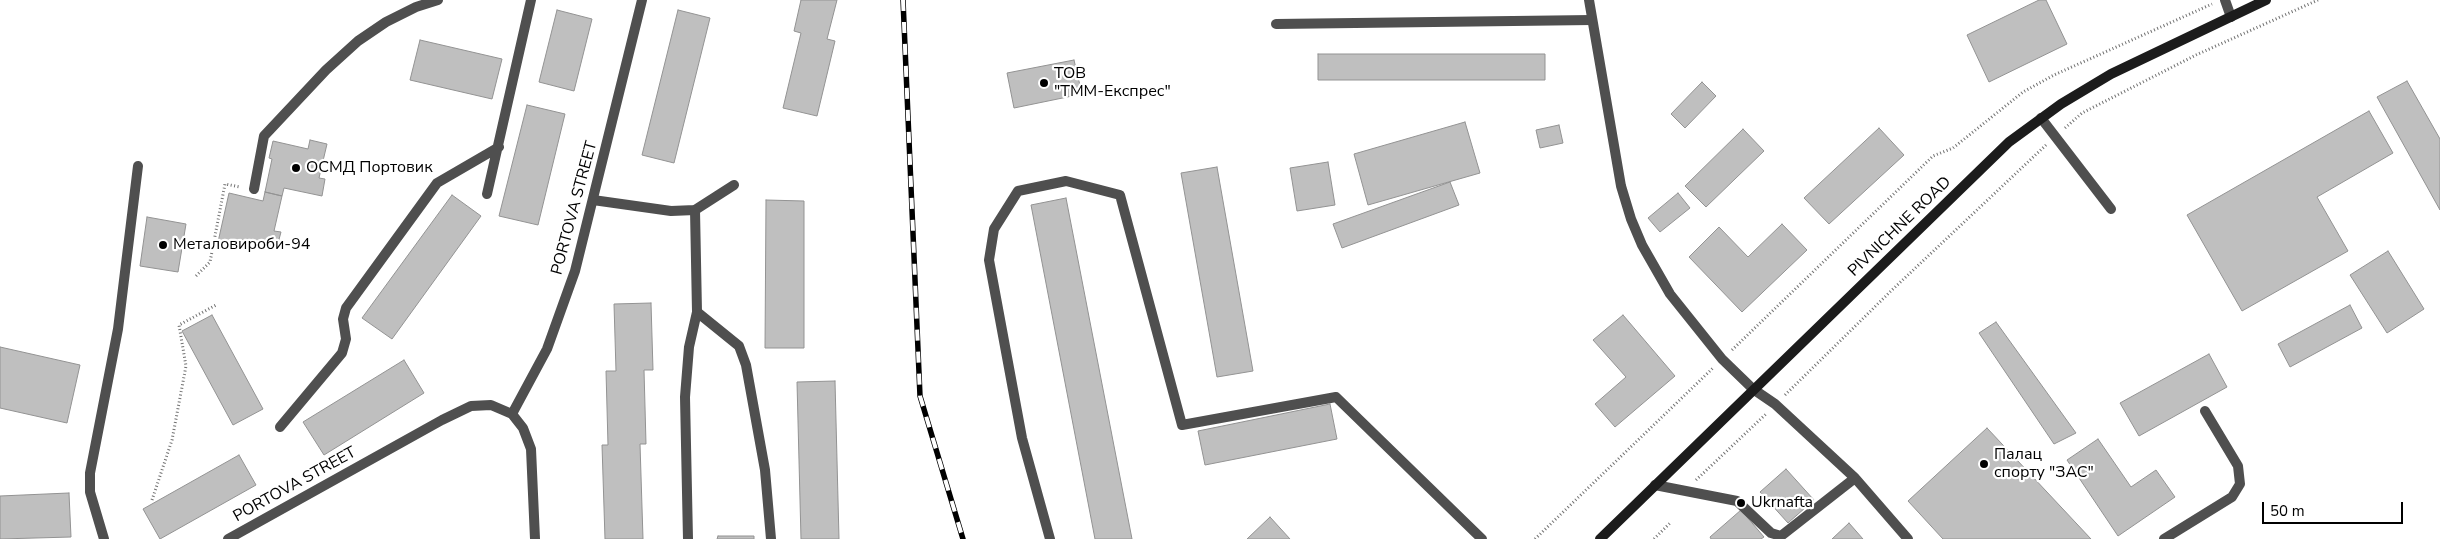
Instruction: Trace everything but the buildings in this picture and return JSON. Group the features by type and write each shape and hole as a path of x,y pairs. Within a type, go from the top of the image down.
{"main road":[{"name":"PIVNICHNE ROAD","path":"1600,539 2009,142 2041,118 2111,74 2266,0"}],"street":[{"path":"254,189 264,136 326,70 358,41 386,22 416,7 438,0"},
{"path":"487,194 531,0"},
{"name":"PORTOVA STREET","path":"228,539 471,406 491,406 512,414 547,349 575,271 642,0"},
{"path":"1589,0 1621,186 1631,219 1642,245 1670,294 1722,359 1753,389 1775,404 1855,478 1908,539"},
{"path":"2224,0 2231,17"},
{"path":"1276,24 1592,20"},
{"path":"2041,118 2111,209"},
{"path":"280,427 342,353 346,339 343,319 346,308 437,183 499,147"},
{"path":"104,539 90,492 90,473 118,329 138,166"},
{"path":"1050,539 1022,438 989,260 994,229 1018,191 1066,181 1120,195 1182,425 1336,397 1482,539"},
{"path":"593,200 671,211 694,210 734,186"},
{"path":"688,539 685,397 689,347 697,312 694,210"},
{"path":"697,312 739,346 746,365 765,470 771,539"},
{"path":"2164,539 2232,497 2240,484 2238,466 2205,411"},
{"path":"512,414 524,428 531,449 535,539"},
{"path":"1655,485 1737,502 1771,533 1781,536 1855,478"}],"path":[{"path":"1693,483 1892,290 2082,113 2196,55 2318,0"},
{"path":"1535,539 1933,156 1953,148 2031,88 2210,5"},
{"path":"196,276 210,262 225,184 254,189"},
{"path":"152,500 172,440 186,366 179,325 216,305"},
{"path":"1654,539 1671,522"}],"railway":[{"path":"903,0 920,396 963,539"}],"place":[{"name":"ТОВ \"ТММ-Експрес\"","path":"1044,83"},
{"name":"ОСМД Портовик","path":"296,168"},
{"name":"Металовироби-94","path":"163,245"},
{"name":"Палац спорту \"ЗАС\"","path":"1984,464"},
{"name":"Ukrnafta","path":"1741,503"}]}
